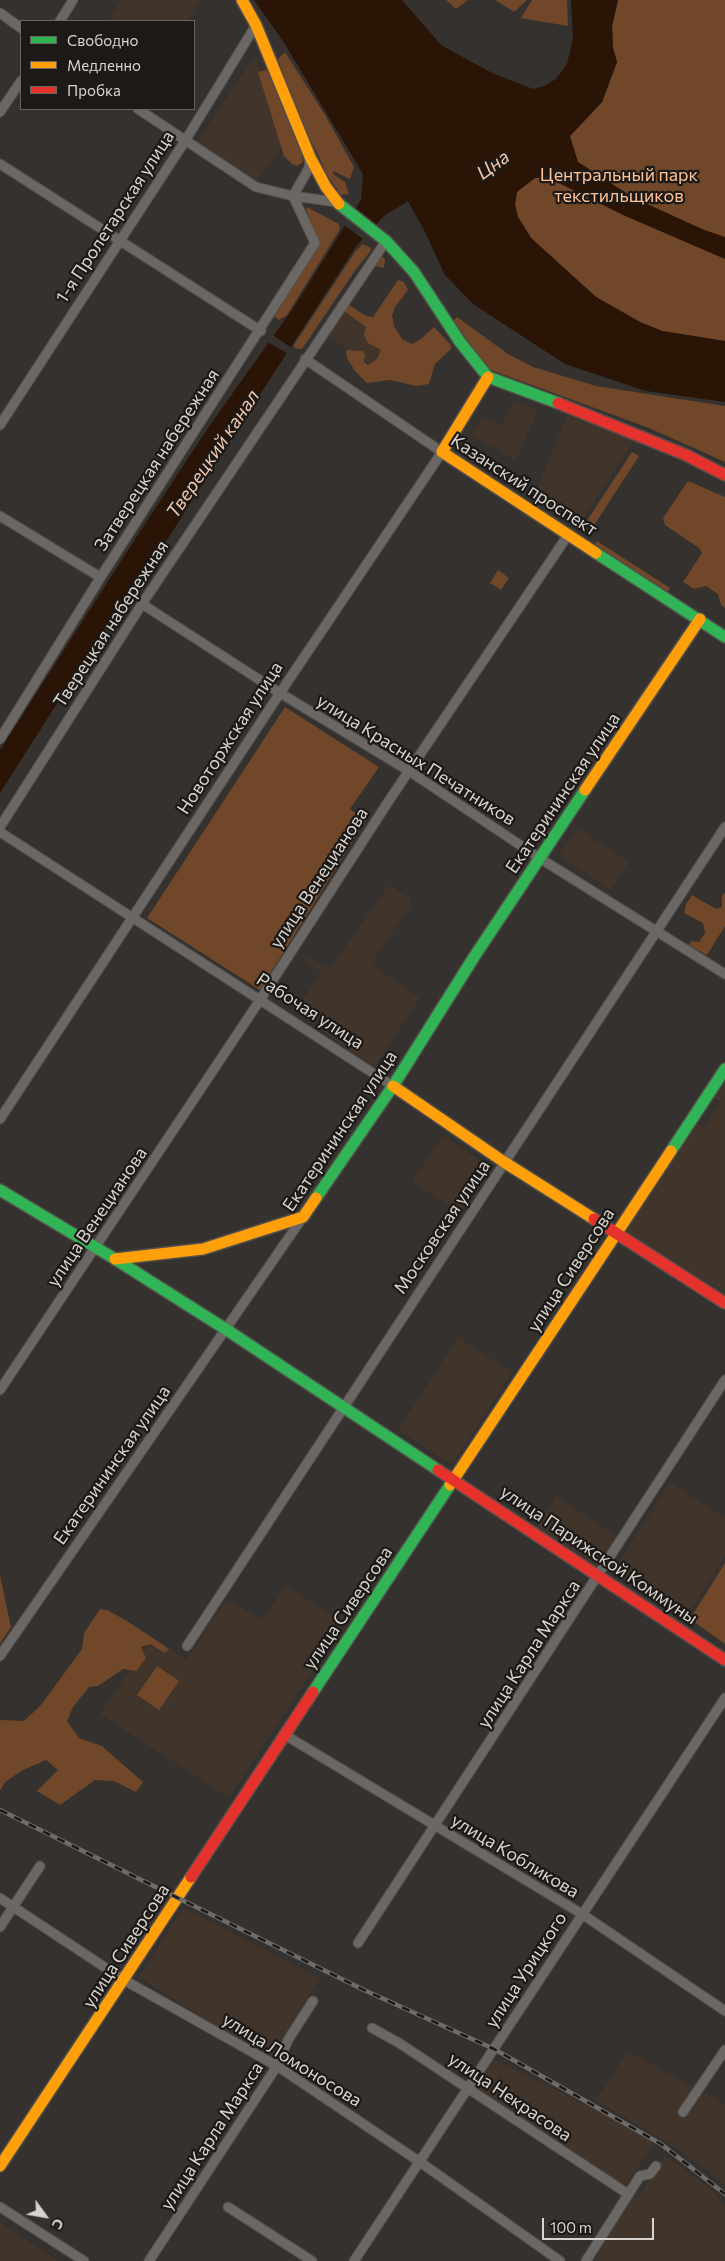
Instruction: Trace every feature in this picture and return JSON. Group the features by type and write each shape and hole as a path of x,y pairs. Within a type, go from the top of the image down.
{"main road":[{"path":"242,0 256,25 310,157 336,202 386,241 414,272 460,342 488,377 634,432 725,475"},
{"name":"Новоторжская улица","path":"442,452 488,377"},
{"name":"Казанский проспект","path":"442,452 725,637"},
{"name":"Екатерининская улица","path":"303,1217 393,1086 474,957 700,619"},
{"name":"улица Сиверсова","path":"0,2166 725,1069"},
{"name":"Рабочая улица","path":"393,1086 504,1162 725,1303"},
{"name":"улица Парижской Коммуны","path":"0,1190 226,1330 725,1660"},
{"path":"115,1260 204,1249 303,1217"}],"street":[{"path":"61,20 73,0"},
{"path":"0,13 20,27"},
{"name":"1-я Пролетарская улица","path":"0,426 118,241 185,141 256,25"},
{"path":"0,112 20,82"},
{"path":"139,110 256,187 293,196 336,202"},
{"path":"293,196 308,168 310,157"},
{"path":"0,164 260,331"},
{"name":"Затверецкая набережная","path":"0,739 100,577 315,243 293,196"},
{"name":"Тверецкая набережная","path":"0,827 142,604 386,241"},
{"name":"Казанский проспект","path":"305,359 442,452"},
{"name":"Новоторжская улица","path":"0,1119 280,693 442,452"},
{"path":"0,516 100,577"},
{"name":"улица Венецианова","path":"0,1390 260,1000 409,771 568,535"},
{"name":"улица Красных Печатников","path":"142,604 280,693 409,771 541,859 725,974"},
{"name":"Московская улица","path":"186,1646 725,827"},
{"name":"Рабочая улица","path":"0,832 393,1086"},
{"name":"Екатерининская улица","path":"0,1656 303,1217"},
{"name":"улица Карла Маркса","path":"358,1944 436,1828 725,1380"},
{"name":"улица Урицкого","path":"354,2261 725,1698"},
{"name":"улица Кобликова","path":"285,1735 436,1828 582,1914 725,2011"},
{"path":"0,1926 40,1866"},
{"name":"улица Ломоносова","path":"0,1898 124,1980 277,2066 420,2162 560,2261"},
{"name":"улица Карла Маркса","path":"149,2261 277,2066 288,2040 313,2001"},
{"name":"улица Некрасова","path":"372,2028 400,2042 468,2090 628,2194"},
{"path":"683,2112 725,2050"},
{"path":"586,2261 640,2176 650,2174 656,2166"},
{"path":"0,2207 84,2261"},
{"path":"228,2207 312,2261"}],"shaded area":[{"path":"121,0 201,0 188,20 110,20"},
{"path":"254,57 292,132 255,184 196,143"},
{"path":"347,305 391,343 375,367 326,335"},
{"path":"514,400 538,410 516,461 471,435 482,417 501,425"},
{"path":"567,416 625,437 633,442 582,520 572,514 565,514 534,496"},
{"path":"577,828 629,862 611,890 559,855"},
{"path":"389,885 409,898 411,905 371,964 420,998 373,1069 322,1030 326,1023 300,1004 321,972 303,960 306,955 324,967 331,967"},
{"path":"725,1080 725,1302 710,1292 717,1282 713,1286 626,1232 697,1123 704,1128 721,1102 714,1097"},
{"path":"442,1136 489,1166 459,1212 412,1182"},
{"path":"458,1337 512,1372 452,1465 398,1430"},
{"path":"670,1482 725,1518 725,1556 687,1616 615,1568"},
{"path":"556,1496 617,1536 597,1566 537,1527"},
{"path":"286,1585 344,1623 229,1798 100,1714 152,1637 187,1660 226,1599 263,1620"},
{"path":"183,1908 319,1978 273,2063 139,1977"},
{"path":"628,2051 725,2104 725,2186 704,2168 668,2143 596,2100"},
{"path":"492,2058 612,2118 654,2143 624,2188 472,2090"},
{"path":"665,2155 710,2188 725,2206 725,2261 594,2261 630,2199 639,2195"},
{"path":"0,2223 59,2261 0,2261"}],"green space":[{"path":"446,0 468,0 456,9"},
{"path":"495,0 527,0 514,12"},
{"path":"532,0 567,0 568,26 521,18"},
{"name":"Центральный парк текстильщиков","path":"618,0 725,0 725,341 662,331 640,322 596,297 531,238 518,217 515,205 516,192 544,171 570,136 602,102 617,62 613,48 612,26"},
{"path":"285,52 325,115 354,167 350,179 333,171 333,174 345,182 349,194 339,195 297,115 278,59"},
{"path":"266,70 273,73 298,139 303,162 297,166 284,156 258,72"},
{"path":"307,207 339,224 340,229 287,315 279,320 274,316 304,265 316,237 306,209"},
{"path":"363,244 371,248 370,252 356,269 302,349 294,348 294,345 355,252"},
{"path":"380,255 385,259 384,268 376,266 372,268 349,305 366,316 373,317 398,280 404,282 408,290 395,307 392,316 394,326 402,339 412,344 421,339 434,327 452,348 435,364 429,384 416,386 390,380 367,383 355,371 347,358 346,350 362,351 365,354 364,362 368,365 377,359 381,350 368,343 364,335 366,327 346,312 343,312 331,330 328,329"},
{"path":"457,317 508,354 533,367 596,386 725,406 725,462 649,428 491,370 464,338 453,321"},
{"path":"632,452 639,456 593,527 586,522"},
{"path":"688,481 725,497 725,608 721,605 718,594 706,586 694,589 683,582 702,553 699,548 665,525 663,518"},
{"path":"597,541 670,588 667,593 594,546"},
{"path":"498,570 509,578 501,590 490,583"},
{"path":"285,707 379,767 350,809 366,820 260,990 147,918"},
{"path":"725,893 725,926 707,955 688,945 692,941 699,942 705,933 703,923 684,913 686,904 692,895 716,909 722,907 722,895"},
{"path":"725,1563 725,1644 690,1619"},
{"path":"0,1575 11,1627 0,1644"},
{"path":"100,1609 107,1610 127,1621 169,1649 165,1653 150,1644 141,1647 146,1658 136,1671 123,1669 98,1686 89,1687 73,1707 67,1721 79,1738 102,1746 143,1782 136,1792 114,1781 95,1780 60,1805 37,1791 58,1770 46,1760 21,1771 5,1782 0,1791 0,1720 24,1721 41,1705 82,1649 84,1633"},
{"path":"157,1666 179,1681 159,1710 137,1695"}],"water":[{"path":"254,0 402,0 441,45 492,73 533,89 544,86 556,79 567,64 573,39 571,0 618,0 612,26 613,48 617,62 602,102 570,136 578,162 634,198 702,229 725,237 725,259 623,215 547,177 535,178 517,192 515,205 518,217 531,238 596,297 640,322 662,331 725,341 725,402 646,391 565,364 473,304 445,275 408,201 384,216 357,245 133,594 107,625 0,793 0,750 143,527 210,425 294,307 361,200 363,174 283,41"}],"pier":[{"path":"351,211 373,230 364,240 343,224"},
{"path":"271,334 292,348 288,354 266,341"}],"railway":[{"path":"0,1810 364,1990 494,2049 661,2144 725,2194"}],"traffic: fast":[{"path":"339,204 386,241 414,272 460,342 488,377 558,403"},
{"path":"596,553 725,637"},
{"path":"316,1198 393,1086 474,957 585,790"},
{"path":"671,1151 725,1069"},
{"path":"0,1190 115,1259 227,1330 438,1470"},
{"path":"313,1692 450,1485"}],"traffic: slow":[{"path":"242,0 256,25 310,157 326,187 339,204"},
{"path":"488,377 442,452 596,553"},
{"path":"585,790 700,619"},
{"path":"393,1086 504,1162 594,1219"},
{"path":"450,1485 671,1151"},
{"path":"115,1259 203,1249 303,1217 316,1198"},
{"path":"0,2166 191,1877"}],"traffic: jam":[{"path":"558,403 686,455 725,475"},
{"path":"594,1219 725,1303"},
{"path":"438,1470 725,1660"},
{"path":"191,1877 313,1692"}],"water label":[{"name":"Цна","path":"493,165"},
{"name":"Тверецкий канал","path":"213,454"}]}
